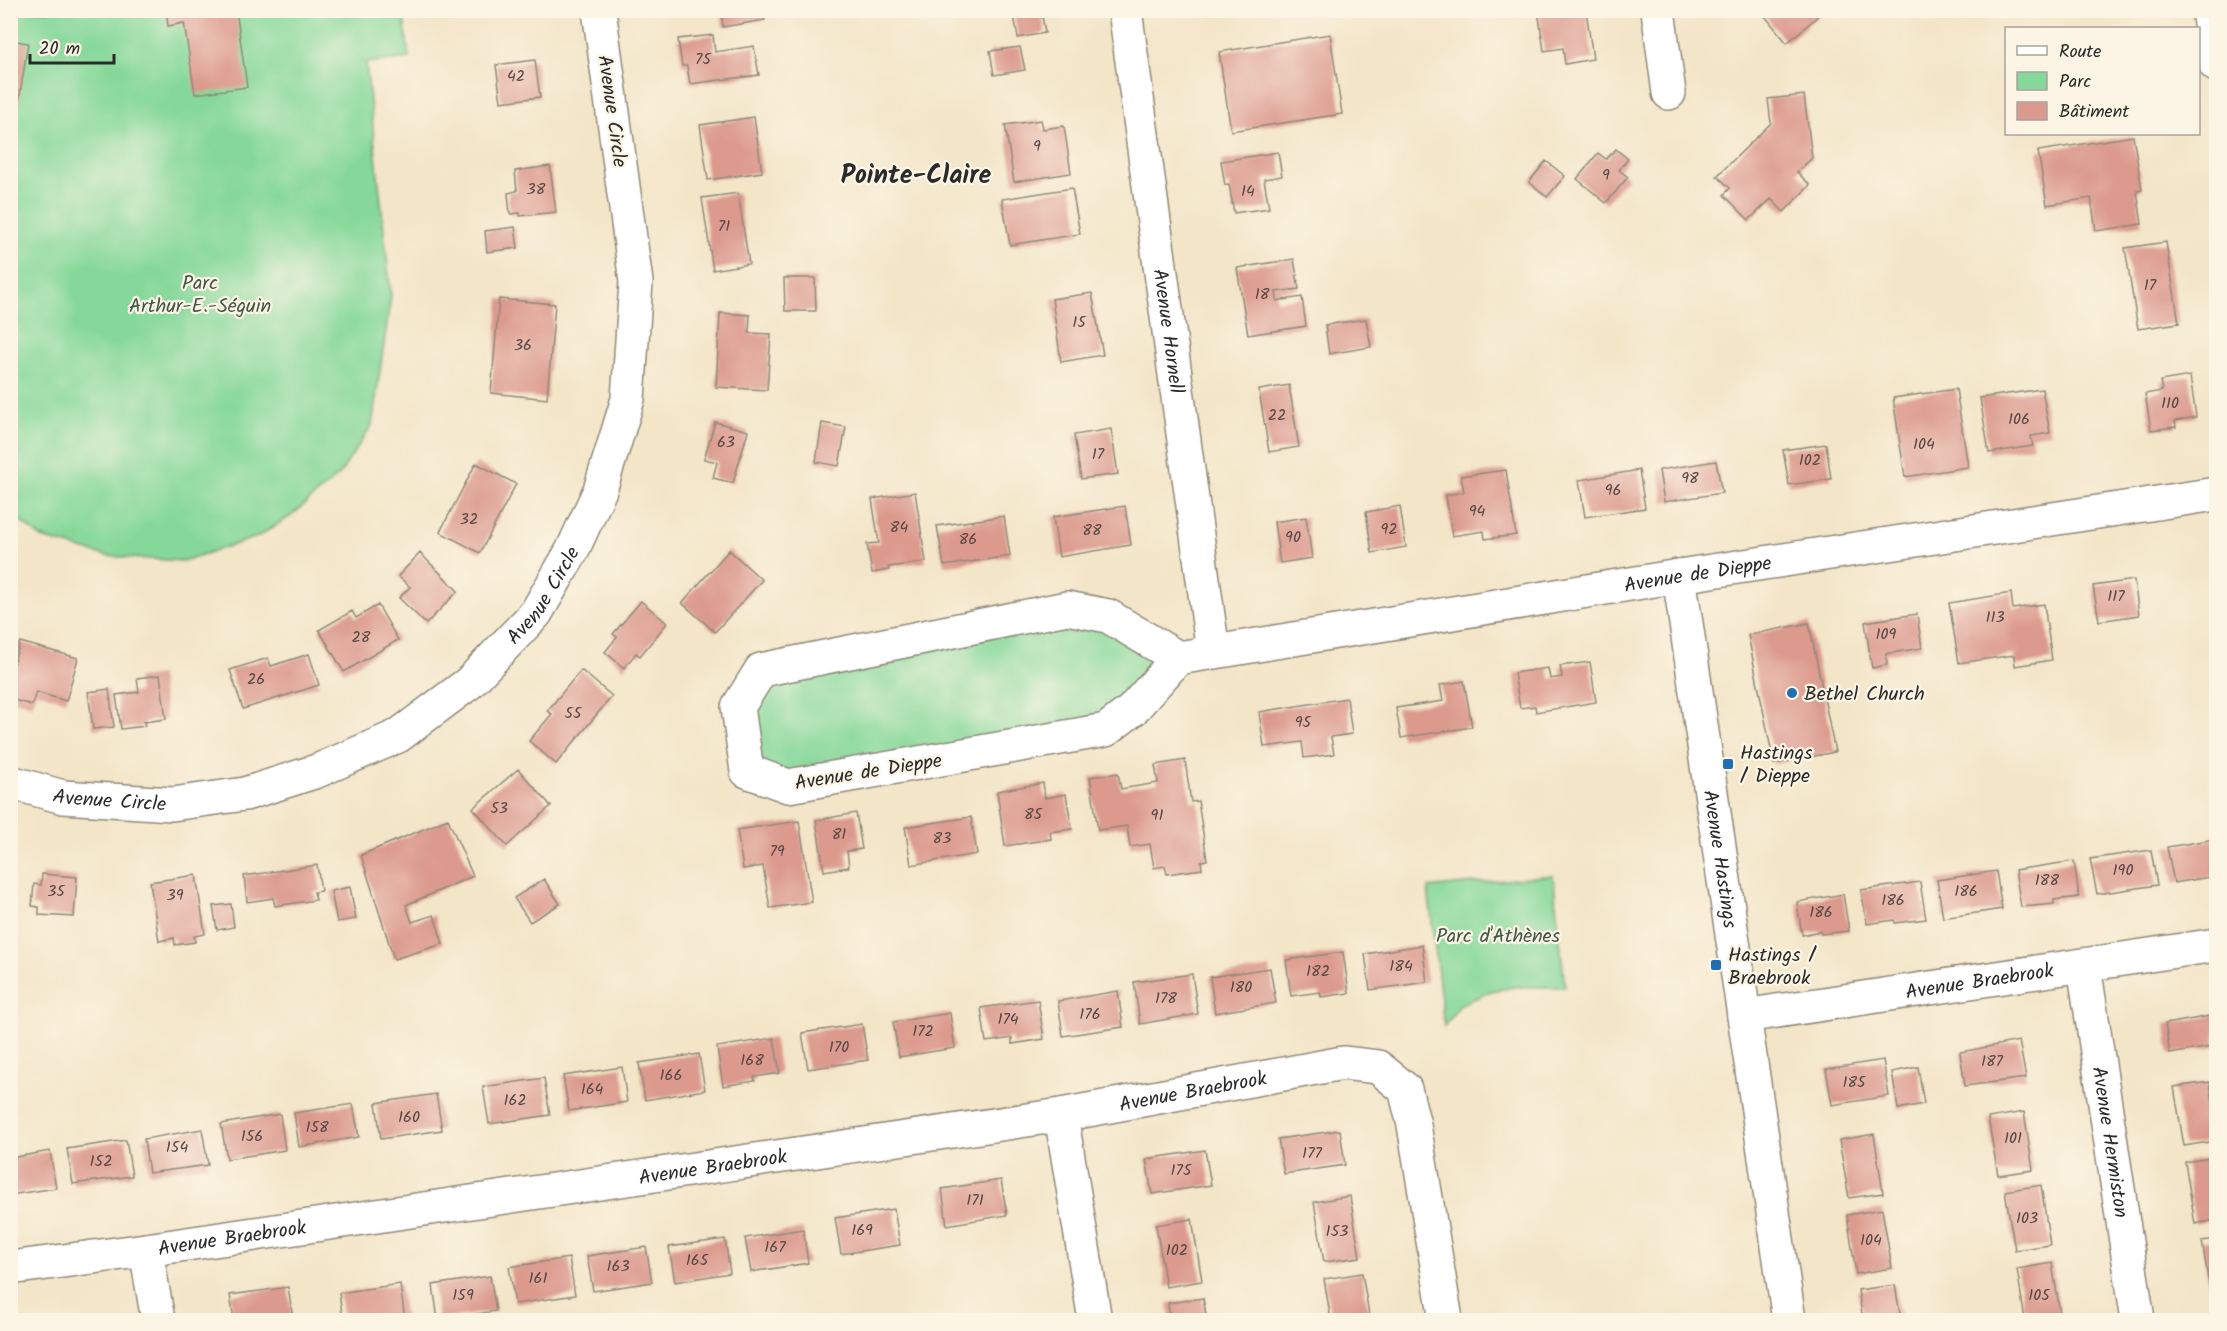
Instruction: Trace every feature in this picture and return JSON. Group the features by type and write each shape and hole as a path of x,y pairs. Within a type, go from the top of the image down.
{"street":[{"name":"Avenue Circle","path":"10,782 63,797 172,804 245,794 317,771 398,736 469,683 536,613 572,551 600,490 628,399 636,282 599,10"},
{"name":"Avenue Hornell","path":"1125,10 1214,652"},
{"path":"1658,10 1670,93"},
{"path":"2208,10 2217,64"},
{"name":"Avenue de Dieppe","path":"1178,658 1108,616 1067,608 761,670 738,707 747,771 788,786 1106,730 1132,710 1178,658 1678,576 2217,494"},
{"name":"Avenue Hastings","path":"1678,576 1789,1320"},
{"name":"Avenue Braebrook","path":"1744,1016 2217,945"},
{"name":"Avenue Hermiston","path":"2085,966 2138,1320"},
{"name":"Avenue Braebrook","path":"10,1268 1061,1115 1343,1063 1378,1067 1405,1089 1414,1125 1446,1320"},
{"path":"1061,1115 1095,1320"},
{"path":"146,1250 158,1320"}],"green space":[{"name":"Parc Arthur-E.-Séguin","path":"10,11 403,11 409,58 366,63 391,296 372,425 339,475 291,516 257,537 183,561 107,556 42,538 11,514"},
{"path":"1067,608 1178,658 1132,710 788,786 747,771 738,707 761,670"},
{"name":"Parc d'Athènes","path":"1553,875 1565,987 1515,987 1491,991 1460,1005 1444,1026 1428,888"}],"building":[{"path":"166,10 236,10 247,87 195,94 184,23 168,26"},
{"path":"721,10 763,10 765,20 723,27"},
{"path":"1013,10 1041,10 1045,33 1018,38"},
{"path":"1538,10 1586,10 1593,59 1565,64 1563,48 1544,51"},
{"path":"1760,10 1815,10 1819,15 1787,43"},
{"path":"1330,34 1342,114 1231,131 1219,52"},
{"path":"713,35 715,52 754,46 759,75 690,84 687,66 682,66 678,39"},
{"path":"10,40 28,43 14,133 10,132"},
{"path":"1020,47 1025,70 994,75 990,51"},
{"path":"535,60 540,97 501,102 496,65"},
{"path":"1804,95 1812,158 1797,172 1810,185 1784,212 1771,199 1749,220 1724,195 1730,188 1717,176 1771,123 1768,99"},
{"path":"754,117 762,172 708,180 700,125"},
{"path":"1041,120 1043,129 1064,126 1071,173 1014,182 1005,125"},
{"path":"2133,136 2142,190 2137,191 2142,224 2096,231 2091,198 2047,205 2038,151"},
{"path":"1616,149 1628,159 1619,170 1628,177 1606,203 1577,179 1598,153 1606,159"},
{"path":"1278,152 1282,176 1264,179 1269,208 1234,213 1229,184 1225,185 1221,161"},
{"path":"1546,161 1565,176 1547,197 1529,182"},
{"path":"550,166 556,212 520,216 520,213 510,214 508,193 517,191 515,171"},
{"path":"1072,188 1080,234 1010,245 1002,199"},
{"path":"738,193 749,264 713,270 702,198"},
{"path":"515,227 518,248 487,252 485,231"},
{"path":"2166,242 2179,323 2138,329 2125,248"},
{"path":"1294,259 1299,289 1276,292 1277,301 1302,297 1306,326 1248,335 1237,268"},
{"path":"784,278 815,278 816,311 785,311"},
{"path":"1092,293 1103,355 1061,362 1052,299"},
{"path":"499,299 555,304 547,399 491,393"},
{"path":"720,313 750,315 749,333 771,334 767,390 716,387"},
{"path":"1366,319 1371,347 1329,354 1325,325"},
{"path":"2190,376 2196,417 2175,421 2176,427 2151,430 2145,394 2162,391 2160,381"},
{"path":"1289,385 1299,447 1269,452 1259,390"},
{"path":"1956,389 1968,467 1905,477 1893,398"},
{"path":"2042,389 2050,433 2031,436 2033,446 1989,453 1980,398"},
{"path":"715,422 748,431 733,483 713,478 717,462 704,459"},
{"path":"822,423 846,427 839,466 816,462"},
{"path":"1111,429 1118,474 1081,479 1074,435"},
{"path":"1826,444 1831,479 1789,485 1783,450"},
{"path":"1716,461 1722,493 1664,502 1659,470"},
{"path":"476,463 516,484 480,553 440,532"},
{"path":"1506,470 1516,535 1485,539 1484,531 1452,536 1446,495 1464,492 1461,476"},
{"path":"1639,470 1645,508 1585,517 1579,480"},
{"path":"915,492 926,562 888,567 889,570 872,573 867,544 879,543 872,499"},
{"path":"1125,506 1131,545 1059,557 1053,517"},
{"path":"1400,506 1406,547 1372,553 1366,512"},
{"path":"1004,516 1010,556 944,566 937,526"},
{"path":"1306,517 1312,558 1280,563 1274,522"},
{"path":"729,550 762,580 715,632 682,603"},
{"path":"420,553 458,591 426,624 399,598 410,587 398,576"},
{"path":"2134,580 2139,615 2099,621 2093,586"},
{"path":"2011,593 2013,609 2044,604 2052,660 2015,666 2014,655 1959,663 1949,603"},
{"path":"641,601 667,623 640,656 636,653 624,668 605,652 617,637 613,634"},
{"path":"378,605 398,640 344,672 319,630 352,611 356,618"},
{"path":"1917,614 1922,648 1886,654 1887,665 1872,668 1865,622"},
{"name":"Bethel Church","path":"1809,623 1835,752 1774,764 1748,635"},
{"path":"20,642 78,658 66,701 36,692 32,705 10,699 10,674"},
{"path":"309,654 319,685 243,709 230,670 268,658 271,666"},
{"path":"1590,662 1596,702 1536,712 1535,706 1520,708 1514,673 1548,668 1550,679 1562,677 1560,666"},
{"path":"581,670 612,696 556,764 529,741 552,714 547,711"},
{"path":"160,675 166,719 144,722 145,726 121,729 116,695 139,692 137,678"},
{"path":"1464,681 1472,727 1401,738 1396,708 1443,701 1440,685"},
{"path":"109,689 114,727 93,729 88,692"},
{"path":"1347,698 1352,734 1331,737 1334,754 1304,758 1302,742 1264,747 1259,712"},
{"path":"1185,760 1191,802 1198,801 1207,860 1201,861 1202,869 1167,874 1165,866 1154,868 1150,844 1130,847 1127,826 1098,830 1090,777 1118,773 1121,789 1158,783 1155,765"},
{"path":"518,769 551,806 507,846 473,808"},
{"path":"1043,783 1045,798 1066,794 1072,829 1050,832 1051,839 1005,846 997,791"},
{"path":"856,813 862,849 847,851 849,867 824,871 816,820"},
{"path":"971,817 977,854 911,865 905,827"},
{"path":"448,819 473,876 406,905 412,922 434,915 443,944 394,959 361,855"},
{"path":"799,821 812,902 770,908 763,866 743,869 737,830"},
{"path":"2216,839 2216,876 2174,883 2167,847"},
{"path":"2151,850 2157,885 2097,894 2090,859"},
{"path":"2074,861 2079,897 2054,900 2054,904 2021,907 2015,870"},
{"path":"317,865 321,891 314,892 316,900 275,906 273,898 247,902 244,876"},
{"path":"1996,871 2002,909 1943,918 1937,880"},
{"path":"42,874 77,877 74,917 39,915 39,907 32,906 34,884 41,885"},
{"path":"196,875 205,934 194,936 195,942 175,945 174,938 159,941 150,882"},
{"path":"544,879 560,904 530,922 514,898"},
{"path":"1920,882 1926,919 1867,924 1861,890"},
{"path":"350,887 356,919 337,922 331,891"},
{"path":"1843,894 1849,931 1821,934 1820,931 1802,935 1797,902"},
{"path":"231,904 234,927 217,930 213,906"},
{"path":"1422,945 1427,982 1370,990 1365,954"},
{"path":"1343,952 1349,993 1321,997 1320,992 1291,996 1286,960"},
{"path":"1270,968 1276,1003 1215,1013 1210,977"},
{"path":"1192,974 1198,1014 1140,1024 1134,982"},
{"path":"1118,991 1123,1027 1063,1036 1058,1001"},
{"path":"1038,1000 1044,1039 1012,1044 1012,1038 986,1042 981,1008"},
{"path":"950,1013 955,1048 899,1057 893,1022"},
{"path":"2216,1015 2216,1046 2170,1054 2165,1024"},
{"path":"862,1024 868,1060 808,1069 802,1033"},
{"path":"774,1038 780,1073 754,1077 755,1081 723,1086 717,1047"},
{"path":"2019,1041 2026,1078 1965,1086 1960,1052"},
{"path":"699,1054 705,1090 645,1100 639,1063"},
{"path":"1883,1060 1889,1096 1832,1105 1826,1069"},
{"path":"622,1067 627,1102 569,1111 563,1076"},
{"path":"1918,1067 1924,1104 1898,1109 1892,1072"},
{"path":"544,1078 550,1115 489,1124 483,1087"},
{"path":"2210,1082 2216,1141 2184,1146 2174,1087"},
{"path":"436,1094 442,1130 381,1139 376,1103"},
{"path":"353,1104 359,1137 299,1147 294,1113"},
{"path":"2024,1112 2033,1170 1998,1175 1988,1118"},
{"path":"280,1114 285,1150 227,1159 221,1124"},
{"path":"202,1129 208,1165 149,1173 144,1139"},
{"path":"1340,1130 1345,1165 1284,1174 1278,1139"},
{"path":"1874,1134 1883,1193 1849,1198 1839,1140"},
{"path":"126,1140 132,1176 73,1184 67,1149"},
{"path":"1205,1150 1211,1185 1152,1194 1146,1159"},
{"path":"50,1151 56,1188 10,1195 10,1158"},
{"path":"2216,1157 2216,1220 2195,1224 2185,1162"},
{"path":"1001,1180 1007,1215 947,1225 942,1189"},
{"path":"2041,1185 2050,1245 2015,1250 2005,1191"},
{"path":"1350,1196 1360,1257 1324,1262 1314,1202"},
{"path":"894,1209 900,1245 841,1254 835,1218"},
{"path":"1882,1209 1892,1268 1856,1274 1847,1215"},
{"path":"1192,1219 1202,1281 1166,1287 1156,1225"},
{"path":"803,1229 808,1263 751,1272 745,1238"},
{"path":"725,1239 730,1273 675,1282 669,1247"},
{"path":"2216,1239 2216,1297 2211,1298 2202,1241"},
{"path":"646,1247 652,1282 593,1291 587,1256"},
{"path":"569,1258 575,1295 515,1304 509,1267"},
{"path":"2052,1263 2061,1320 2025,1320 2017,1269"},
{"path":"1362,1273 1370,1320 1331,1320 1324,1279"},
{"path":"490,1276 496,1311 438,1320 433,1285"},
{"path":"400,1284 405,1320 343,1320 339,1293"},
{"path":"1895,1285 1901,1320 1863,1320 1858,1290"},
{"path":"288,1287 293,1320 234,1320 230,1295"},
{"path":"1203,1298 1207,1320 1170,1320 1168,1303"}],"place":[{"name":"Bethel Church","path":"1792,693"},
{"name":"Hastings / Dieppe","path":"1728,764"},
{"name":"Hastings / Braebrook","path":"1716,965"}],"district":[{"name":"Pointe-Claire","path":"916,174"}]}
